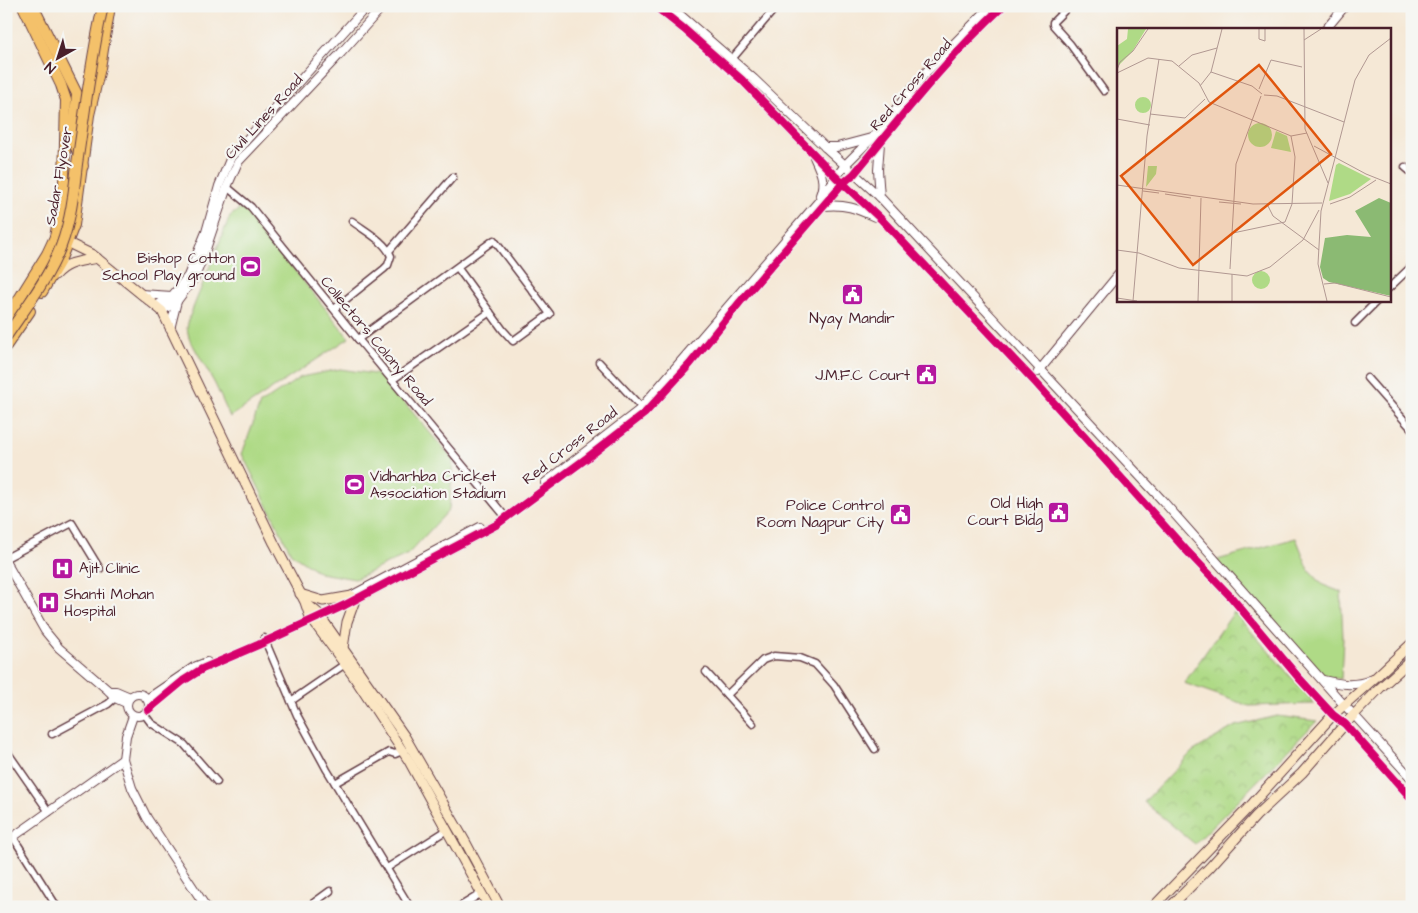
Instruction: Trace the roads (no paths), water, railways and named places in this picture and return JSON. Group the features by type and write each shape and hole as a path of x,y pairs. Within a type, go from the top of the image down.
{"main road":[{"path":"23,6 65,82 77,94 73,140 82,166"},
{"path":"6,320 47,254 55,237 62,201 66,148 65,82 33,6"},
{"name":"Sadar Flyover","path":"6,329 43,270 55,246 63,222 77,131 81,84 96,6"},
{"name":"Sadar Flyover","path":"6,337 39,289 61,245 68,224 94,49 103,6"},
{"path":"6,346 50,280 60,261 74,225 89,115 100,68 110,6"},
{"path":"55,237 97,258 159,308 300,594 402,751 489,907"},
{"path":"50,280 61,268 74,262 97,258"},
{"path":"300,594 323,600 354,598 347,622 343,648"},
{"path":"315,617 343,648 405,737 500,907"},
{"path":"1152,907 1333,715 1376,678 1412,643"},
{"path":"1170,907 1210,867 1256,816 1302,773 1344,724 1412,659"}],"street":[{"path":"159,308 174,298 188,276 206,232 219,186 231,157 367,6"},
{"name":"Civil Lines Road","path":"174,298 195,277 227,187 238,162 383,6"},
{"path":"655,6 742,80 842,184 881,219 1032,379 1186,550 1231,597 1299,678 1412,799"},
{"path":"670,6 754,79 880,197 1168,507 1321,680 1412,779"},
{"path":"732,59 777,6"},
{"name":"Red Cross Road","path":"821,204 845,165 873,137 926,72 991,6"},
{"name":"Red Cross Road","path":"265,640 354,598 504,515 641,407 821,204 854,174 930,81 1003,6"},
{"path":"1064,6 1064,11 1053,22 1053,25 1070,44 1104,91"},
{"path":"1327,28 1345,6"},
{"name":"Red Cross Road","path":"825,147 837,147 873,137"},
{"name":"Red Cross Road","path":"880,143 878,170 880,197"},
{"path":"809,149 821,172 824,188 821,204 837,204 852,207 881,219"},
{"path":"1405,167 1412,173"},
{"path":"389,250 453,177"},
{"name":"Collectors Colony Road","path":"227,187 251,207 358,340 504,515"},
{"path":"334,309 388,265 391,256 389,250 383,244 352,221"},
{"path":"358,340 457,267 494,240 550,314 513,341 457,267"},
{"path":"1390,287 1411,268"},
{"path":"1032,379 1117,276"},
{"path":"141,294 174,298"},
{"path":"170,328 174,298"},
{"path":"354,598 496,525 588,458 645,412 690,364 737,300"},
{"path":"1355,323 1377,301"},
{"path":"392,380 490,312"},
{"path":"600,362 641,407"},
{"path":"1367,378 1412,429"},
{"path":"6,558 72,523 100,569"},
{"path":"6,562 45,631 59,648 109,690 115,698 128,700 136,694 141,694 147,698 149,703 146,712 151,723 184,744 218,782"},
{"path":"128,700 127,710 137,717 146,712 183,681 202,669 265,640"},
{"path":"147,698 194,667 265,640"},
{"path":"265,640 297,715 335,783 410,907"},
{"path":"727,695 763,660 774,656 800,658 815,664 834,685 875,749"},
{"path":"291,701 345,664"},
{"path":"706,672 754,724"},
{"path":"1321,680 1353,685 1362,684 1376,678"},
{"path":"109,690 116,691 128,700"},
{"path":"52,734 108,704 115,698"},
{"path":"133,716 126,736 123,759 132,788 147,818 206,907"},
{"path":"6,750 49,812"},
{"path":"335,783 389,752 395,754 402,751"},
{"path":"57,907 10,840 123,759"},
{"path":"387,868 447,830"},
{"path":"308,907 330,891"},
{"path":"459,907 482,893"}],"place":[{"name":"Bishop Cotton School Play ground","path":"251,267"},
{"name":"Nyay Mandir","path":"852,295"},
{"name":"J.M.F.C Court","path":"926,375"},
{"name":"Vidharhba Cricket Association Stadium","path":"354,485"},
{"name":"Old High Court Bldg","path":"1059,512"},
{"name":"Police Control Room Nagpur City","path":"900,514"},
{"name":"Ajit Clinic","path":"63,568"},
{"name":"Shanti Mohan Hospital","path":"48,603"}]}
